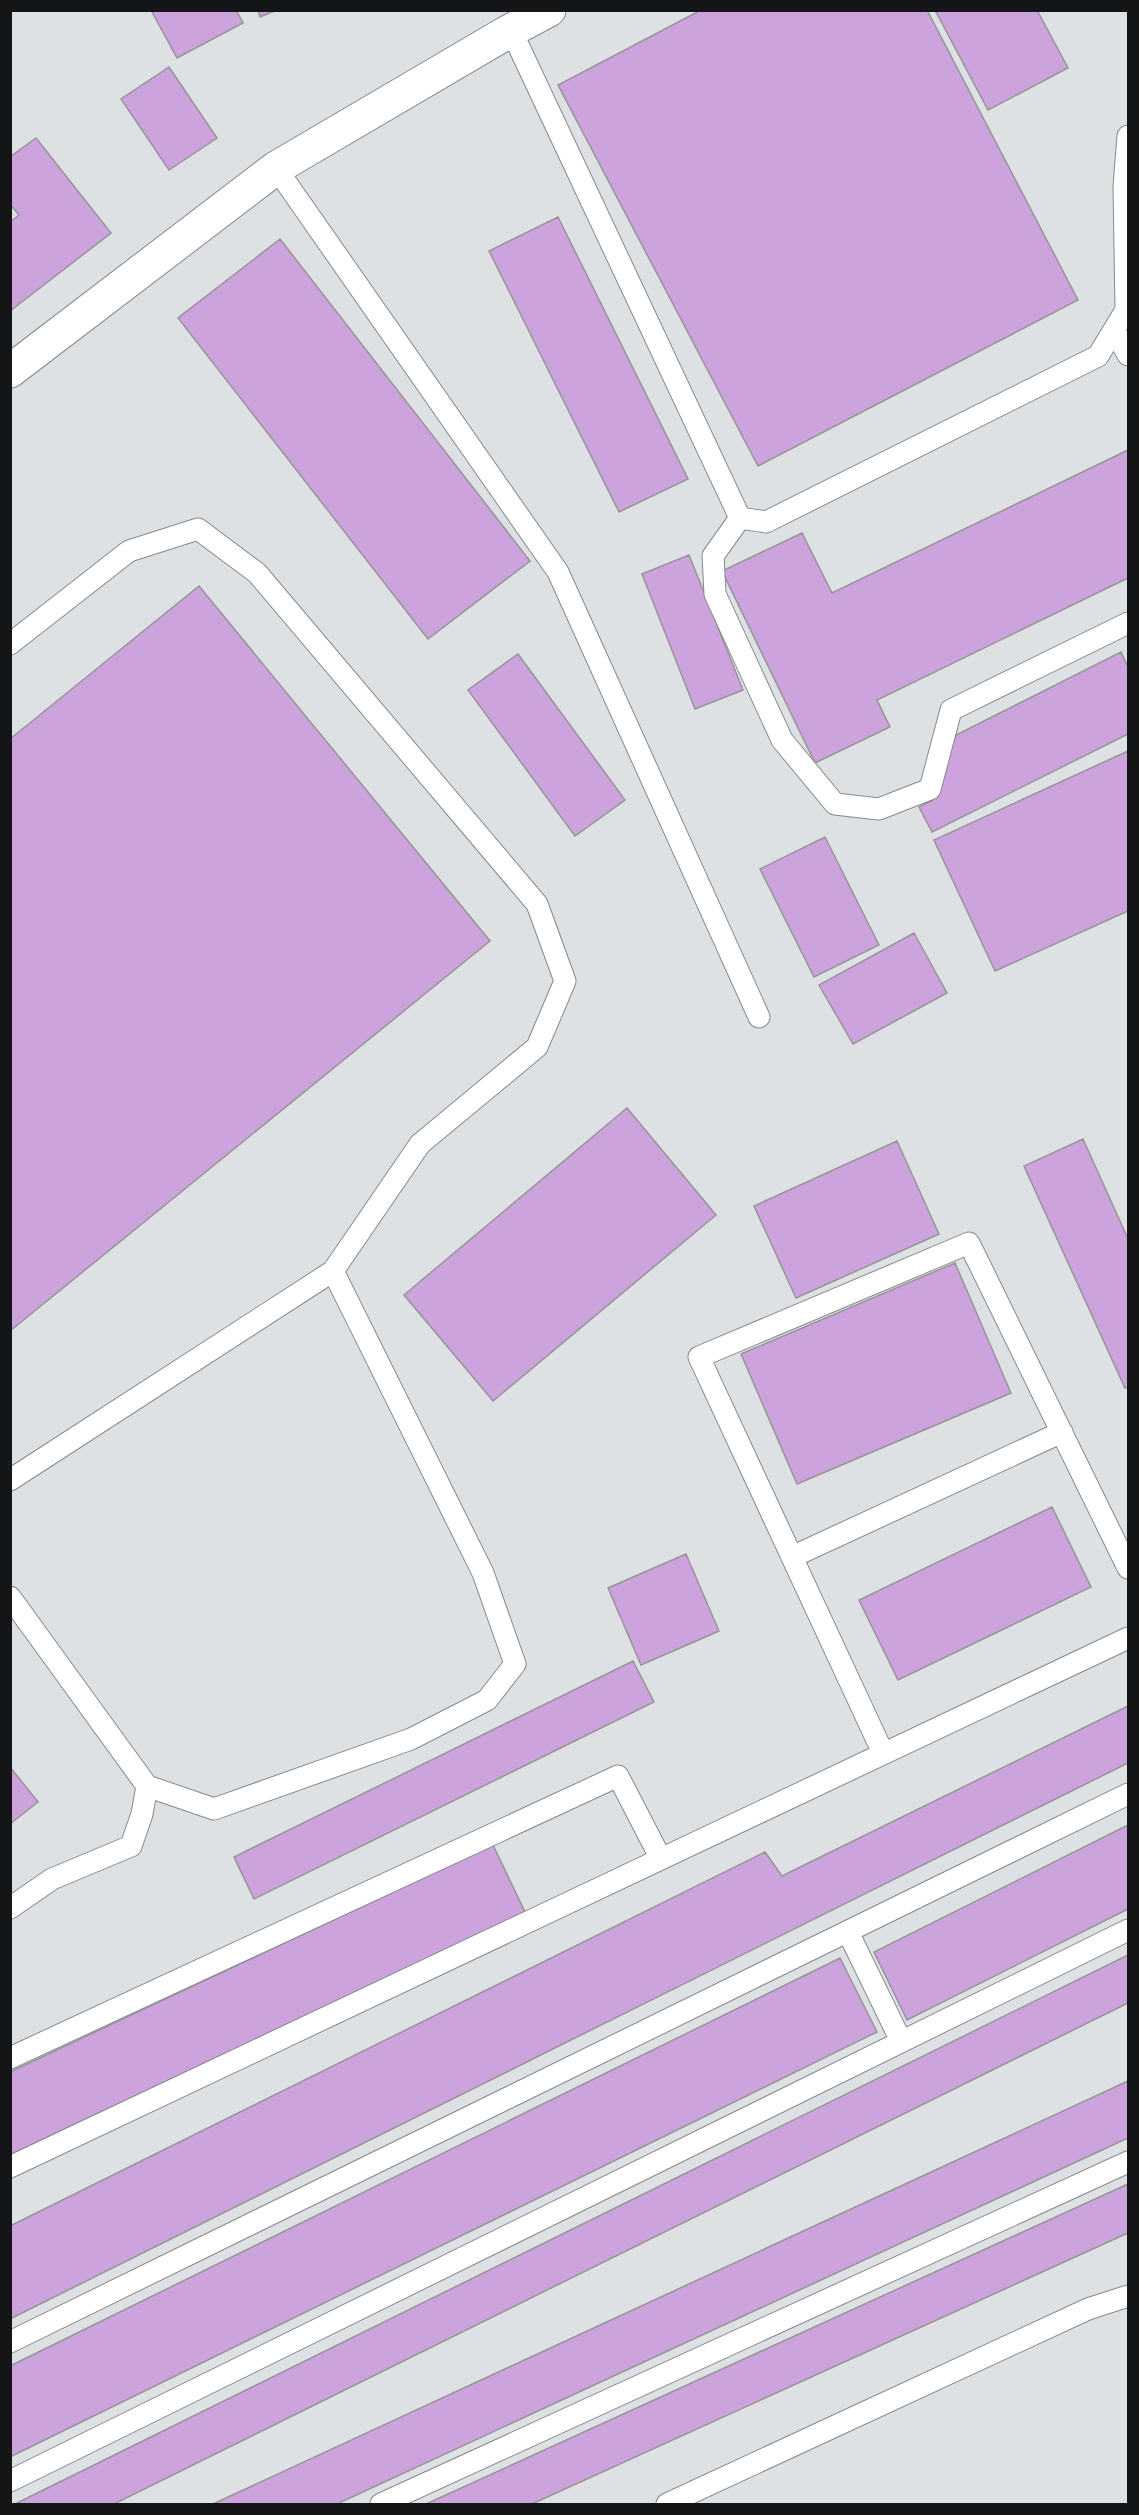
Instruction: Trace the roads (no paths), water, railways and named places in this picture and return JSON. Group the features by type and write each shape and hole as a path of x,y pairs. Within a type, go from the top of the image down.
{"street":[{"path":"10,371 276,168 549,10"}],"lane":[{"path":"511,30 740,518"},
{"path":"740,518 766,522 1098,356 1126,310 1124,186 1128,136"},
{"path":"276,168 558,572 759,1017"},
{"path":"1114,330 1128,355"},
{"path":"740,518 713,556 715,594 782,740 835,804 879,810 930,789 951,710 1128,623"},
{"path":"10,644 129,551 198,529 257,573 537,904 565,981 537,1047 420,1144 333,1271 10,1480"},
{"path":"883,1753 699,1357 969,1243 1128,1568"},
{"path":"10,1597 147,1786 214,1809 411,1739 487,1700 514,1664 483,1574 333,1271"},
{"path":"792,1557 1062,1432"},
{"path":"10,2167 1128,1638"},
{"path":"10,2058 618,1776 660,1859"},
{"path":"10,1908 52,1879 131,1846 142,1814 147,1786"},
{"path":"10,2342 1128,1794"},
{"path":"10,2481 1128,1930"},
{"path":"848,1932 901,2041"},
{"path":"381,2505 1128,2162"},
{"path":"667,2505 1088,2309 1128,2296"}]}
